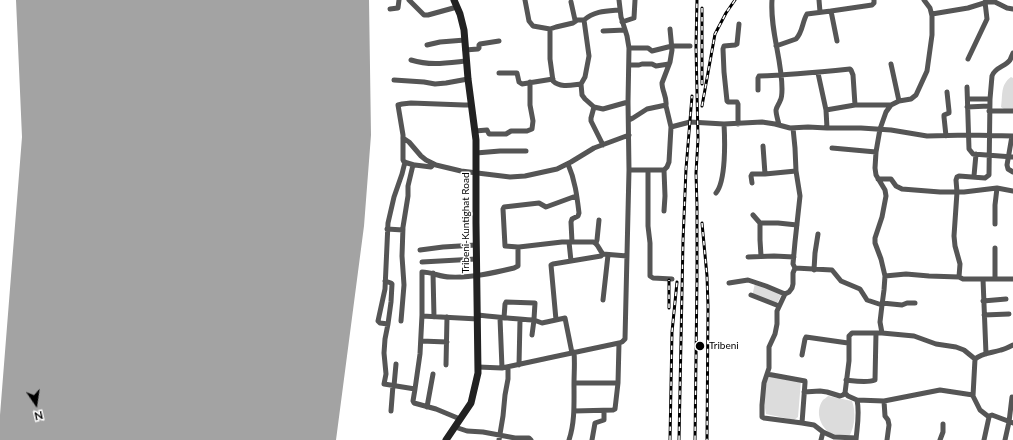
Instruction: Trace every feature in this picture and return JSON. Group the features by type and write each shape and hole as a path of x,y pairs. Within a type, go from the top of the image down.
{"main road":[{"name":"Tribeni-Kuntighat Road","path":"446,440 471,403 478,373 475,131 463,25 454,0"}],"street":[{"path":"390,9 398,8 399,0"},
{"path":"409,0 422,14 426,16 457,8"},
{"path":"525,0 530,23 534,26 550,29 584,20 597,12 620,10"},
{"path":"478,367 508,367 624,341 629,170 629,48 622,22 619,0"},
{"path":"622,22 634,18 635,0"},
{"path":"772,0 772,21 781,75 782,94 776,113 779,125"},
{"path":"819,0 820,12"},
{"path":"776,46 798,37 806,14 872,5 874,0"},
{"path":"826,110 855,105 891,105 916,95 927,71 932,35 932,14 930,8 924,0"},
{"path":"571,2 576,21"},
{"path":"932,14 968,8 985,2 995,2 1007,8 1013,8"},
{"path":"968,59 987,19 985,2"},
{"path":"832,11 836,41"},
{"path":"584,20 589,60 585,77 581,84 582,96 594,107 603,109 628,102"},
{"path":"738,124 738,104 737,102 727,101 723,49 724,46 737,44 739,24"},
{"path":"550,29 550,59 553,79 556,84 581,84"},
{"path":"664,211 664,170 669,162 671,127 662,83 669,64 672,46 670,29"},
{"path":"603,31 625,30"},
{"path":"427,45 440,42 465,40"},
{"path":"465,50 478,49 480,48 480,44 499,41"},
{"path":"629,48 648,48 652,52 672,46 690,46"},
{"path":"959,277 960,264 954,236 957,192 956,180 958,177 962,176 985,178 989,175 989,109 993,72 1010,60 1013,53"},
{"path":"411,60 426,64 444,64 466,61"},
{"path":"629,65 652,64 656,66 669,64"},
{"path":"891,64 899,101"},
{"path":"758,90 758,76 850,69 853,75 855,105"},
{"path":"818,72 826,110 827,128"},
{"path":"499,73 515,73 518,75 520,83 553,79"},
{"path":"394,80 435,84 468,79"},
{"path":"475,131 487,130 489,134 527,131 532,129 533,121 530,99 530,82"},
{"path":"967,87 969,149 972,154 1010,157"},
{"path":"946,136 944,115 949,113 947,92"},
{"path":"968,99 990,99"},
{"path":"388,324 380,323 378,321 384,294 387,229 393,202 405,162 403,160 403,138 398,106 399,104 410,103 471,105"},
{"path":"846,380 872,381 876,378 885,276 875,241 875,236 886,200 885,190 876,175 875,168 880,129 886,112 891,105"},
{"path":"629,120 647,109 666,106"},
{"path":"594,107 591,121 603,146"},
{"path":"967,107 1013,111"},
{"path":"671,127 690,122 724,124 762,122 788,128 808,127 880,129 922,136 1013,136 1010,157 1007,165 1008,169 1013,172"},
{"path":"716,193 721,184 724,149 724,124"},
{"path":"793,128 796,171 800,196 793,265 793,285 785,294 777,313 775,334 769,347 762,416 764,418 814,426 834,437 856,439 858,411 857,400"},
{"path":"403,138 409,142 421,156 434,164 461,171 516,177 557,169 594,148 603,146 629,135"},
{"path":"763,146 765,174"},
{"path":"832,148 876,152"},
{"path":"476,153 526,151"},
{"path":"974,176 976,154"},
{"path":"405,162 431,168 434,164"},
{"path":"568,164 573,178 579,213 578,216 572,221 570,242 571,261"},
{"path":"401,321 404,285 402,256 403,230 408,186 412,166 414,165"},
{"path":"629,170 664,170"},
{"path":"648,170 650,276 653,278 672,279"},
{"path":"752,184 751,175 796,171"},
{"path":"878,179 891,179 896,186 902,189 970,192 997,188 1013,191"},
{"path":"995,224 997,188"},
{"path":"576,196 546,207 539,203 504,207 504,246 518,247 546,243 570,242 596,243"},
{"path":"753,215 760,223 761,256"},
{"path":"599,220 596,243 601,252 606,254 627,256"},
{"path":"760,223 797,225"},
{"path":"387,229 403,230"},
{"path":"814,270 818,234"},
{"path":"420,250 476,245"},
{"path":"460,419 440,411 415,404 414,402 420,359 422,273 433,273 450,277 476,276 516,268 519,264 518,247"},
{"path":"995,248 995,279"},
{"path":"556,320 551,265 606,254"},
{"path":"603,300 606,254"},
{"path":"748,257 794,257"},
{"path":"422,262 476,259"},
{"path":"794,268 832,270 843,282 859,287 867,300 882,304 902,305 915,303"},
{"path":"433,273 434,317"},
{"path":"885,276 906,274 959,277 963,279 1013,279"},
{"path":"983,279 986,354"},
{"path":"728,283 748,280 785,294"},
{"path":"385,281 392,284 391,302 385,339 384,353 386,374 384,384 415,389"},
{"path":"751,295 779,306"},
{"path":"984,301 1006,299"},
{"path":"502,368 502,318 506,302 535,303 532,335"},
{"path":"984,315 1009,314"},
{"path":"422,316 447,318 502,318 534,320 542,323 564,318 575,364 574,411 569,440"},
{"path":"446,365 447,318"},
{"path":"518,365 520,320"},
{"path":"845,393 849,361 848,343 850,333 879,333 914,336 964,350 975,359"},
{"path":"802,355 804,339 806,337 848,343"},
{"path":"421,341 447,342"},
{"path":"574,411 604,411 615,409 618,383 619,343"},
{"path":"975,359 1013,345"},
{"path":"975,359 973,395 978,408 989,416 992,415 1011,423"},
{"path":"391,411 396,364"},
{"path":"499,438 508,379 508,367"},
{"path":"427,407 433,374"},
{"path":"767,374 805,381 802,423"},
{"path":"574,383 618,383"},
{"path":"845,393 857,400 884,401 940,390 973,395"},
{"path":"804,392 827,392 840,396 845,393"},
{"path":"1005,440 1011,423 1012,397"},
{"path":"884,401 885,416 889,422 887,440"},
{"path":"592,440 595,423 602,422 604,420 604,411"},
{"path":"984,440 989,416"},
{"path":"940,440 943,432 943,424"},
{"path":"455,427 467,431 483,432 499,438 529,438 531,440"},
{"path":"821,440 823,432"}],"shaded area":[{"path":"16,0 369,0 371,135 364,226 336,440 0,440 0,415 22,137"},
{"path":"1011,77 1013,78 1013,109 1004,109 1001,107 1003,90 1005,83"},
{"path":"755,283 782,294 776,305 752,297"},
{"path":"769,374 801,381 798,417 794,420 766,414 764,394"},
{"path":"828,396 852,401 854,418 850,435 834,435 829,433 822,425 819,415 820,405"}],"railway":[{"path":"695,440 697,277 696,173 698,139 696,46 697,0"},
{"path":"702,106 715,34 735,0"},
{"path":"702,8 702,84"},
{"path":"679,440 683,241 686,169 692,96"},
{"path":"702,223 708,306 707,440"},
{"path":"669,280 669,308"},
{"path":"670,440 672,332 677,282"}],"place":[{"name":"Tribeni","path":"700,346"}]}
